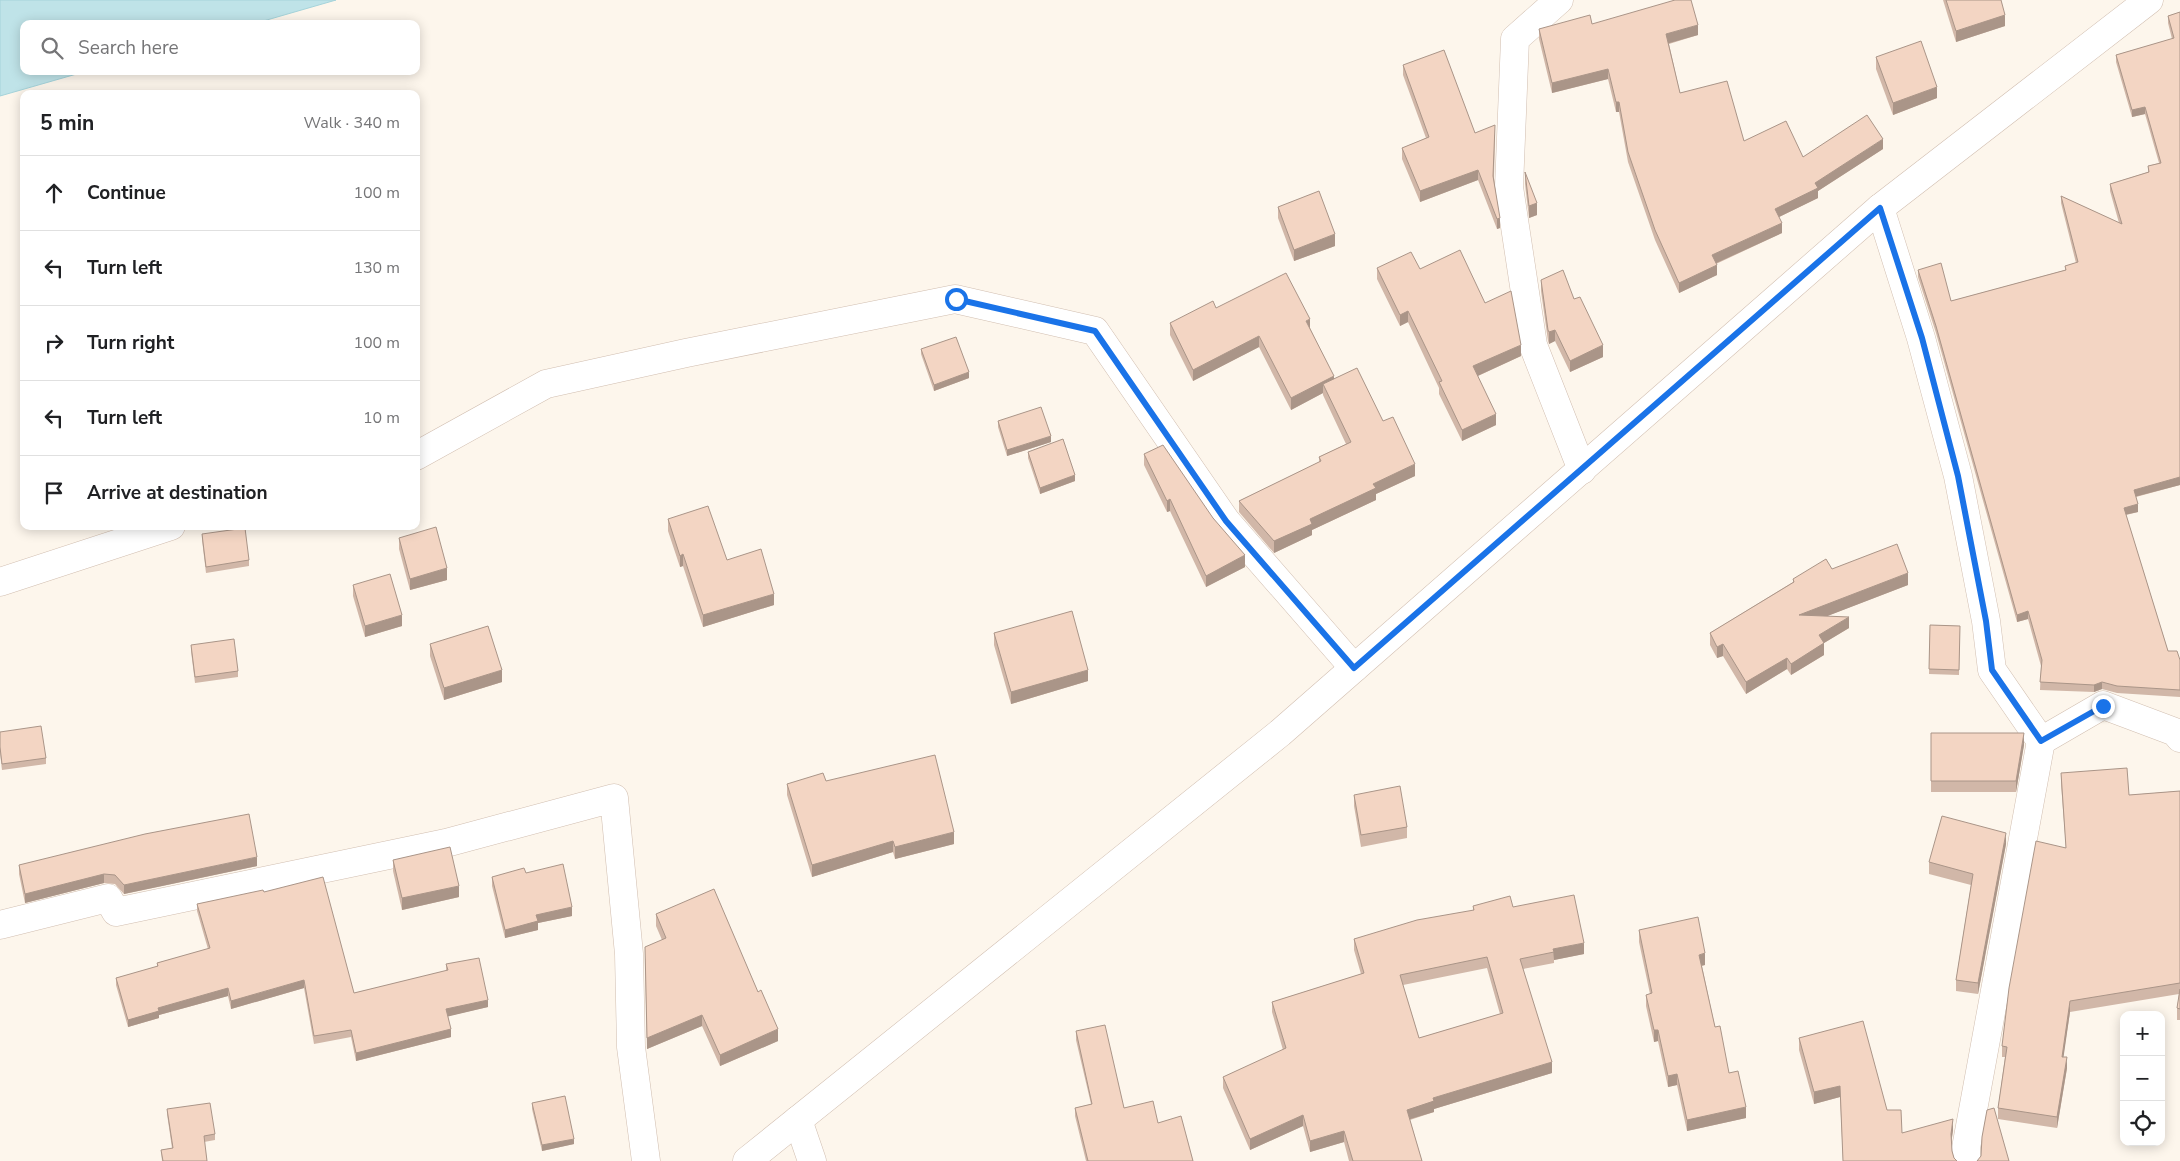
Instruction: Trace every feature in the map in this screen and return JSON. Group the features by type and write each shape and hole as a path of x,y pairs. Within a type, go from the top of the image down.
{"street":[{"path":"1559,0 1515,39 1509,187 1533,345 1582,470"},
{"path":"747,1161 1280,733 1880,208 2149,0"},
{"path":"1880,208 1922,338 1958,476 1986,621 1992,670 2041,741 1966,1148 1967,1161"},
{"path":"420,454 546,384 696,351 956,299 1067,324 1095,331 1226,521 1354,668"},
{"path":"0,582 159,530"},
{"path":"2041,741 2103,706 2175,732 2180,738"},
{"path":"0,925 108,898 116,912 446,843 614,798 629,954 631,1047 646,1161"},
{"path":"798,1120 812,1161"}],"water":[{"path":"0,0 336,0 267,20 20,20 20,75 73,75 0,96"}],"building":[{"path":"1675,0 1691,0 1698,25 1666,34 1680,93 1727,81 1744,141 1786,121 1803,157 1867,115 1883,139 1815,183 1818,188 1775,209 1782,223 1712,255 1717,265 1679,283 1655,230 1628,152 1619,102 1616,102 1608,69 1552,83 1539,29 1590,15 1592,24"},
{"path":"1946,0 2001,0 2005,15 1956,31"},
{"path":"2180,12 2180,477 2134,490 2138,504 2124,508 2168,651 2177,651 2180,660 2180,690 2117,686 2102,682 2094,685 2040,682 2042,660 2028,611 2017,615 1936,326 1918,270 1941,263 1951,301 2066,270 2065,266 2078,262 2061,196 2122,224 2110,184 2149,172 2148,166 2161,163 2145,107 2132,110 2116,55 2174,38 2168,16"},
{"path":"1921,41 1937,87 1893,103 1876,57"},
{"path":"1444,50 1475,133 1495,125 1493,176 1500,218 1497,219 1478,170 1420,191 1402,148 1429,137 1403,65"},
{"path":"1525,172 1537,203 1529,206"},
{"path":"1319,191 1335,234 1294,250 1278,207"},
{"path":"1460,250 1485,303 1511,291 1521,345 1473,366 1496,414 1462,430 1439,382 1442,381 1408,311 1400,315 1377,268 1411,252 1420,269"},
{"path":"1563,270 1574,299 1580,297 1603,345 1570,361 1555,330 1549,332 1548,330 1541,280"},
{"path":"1286,273 1310,319 1306,321 1334,376 1291,398 1259,336 1193,370 1170,323 1213,301 1216,308"},
{"path":"956,337 969,372 934,385 921,349"},
{"path":"1357,368 1383,421 1393,417 1415,464 1373,484 1376,488 1310,519 1312,524 1274,541 1239,501 1321,461 1319,457 1351,442 1323,384"},
{"path":"1041,407 1051,436 1007,450 998,421"},
{"path":"1063,439 1075,475 1040,488 1028,452"},
{"path":"1163,445 1213,518 1245,555 1206,576 1170,499 1167,501 1144,454"},
{"path":"708,506 727,560 761,549 774,594 703,615 683,554 680,556 668,519"},
{"path":"436,527 447,568 410,579 399,538"},
{"path":"245,530 249,560 206,567 202,534"},
{"path":"1897,544 1908,573 1799,615 1849,617 1819,635 1824,643 1791,664 1787,658 1746,682 1723,644 1717,647 1710,633 1794,582 1793,579 1826,559 1832,569"},
{"path":"390,574 402,615 365,626 353,585"},
{"path":"1072,611 1088,670 1011,692 994,633"},
{"path":"1930,625 1960,626 1959,670 1929,669"},
{"path":"488,626 502,670 444,688 430,644"},
{"path":"234,639 238,671 195,677 191,645"},
{"path":"41,726 46,758 2,764 0,732"},
{"path":"1931,733 2024,733 2016,781 1931,781"},
{"path":"935,755 954,832 895,847 893,841 812,865 787,784 823,773 826,781"},
{"path":"2127,768 2129,795 2180,791 2180,983 2070,1001 2062,1057 2067,1057 2057,1117 1998,1108 2007,1047 2002,1046 2009,988 2036,841 2066,848 2061,773"},
{"path":"1400,786 1407,827 1361,835 1354,795"},
{"path":"249,814 257,857 124,885 115,875 104,874 25,894 19,865 145,834"},
{"path":"1942,816 2006,833 1978,983 1956,980 1973,874 1929,862"},
{"path":"450,847 459,886 402,898 393,860"},
{"path":"563,864 572,907 536,915 538,921 505,930 492,877 524,868 526,873"},
{"path":"323,877 354,993 448,970 446,964 479,958 488,1000 446,1009 451,1029 356,1053 351,1030 314,1036 304,980 231,1001 228,988 158,1008 159,1011 128,1020 116,978 158,966 157,963 210,948 197,904 263,890 264,892"},
{"path":"714,889 758,992 761,990 778,1029 720,1055 702,1015 647,1038 645,947 666,938 656,914"},
{"path":"1574,895 1584,943 1553,949 1554,952 1520,959 1552,1062 1433,1098 1434,1101 1407,1110 1422,1161 1353,1161 1344,1131 1310,1141 1303,1115 1250,1139 1223,1077 1286,1048 1272,1002 1364,973 1354,939 1417,920 1474,910 1473,906 1510,896 1513,907","holes":["1487,957 1503,1013 1419,1038 1400,975"]},
{"path":"1698,917 1705,953 1699,955 1715,1027 1720,1026 1729,1073 1738,1071 1746,1107 1687,1120 1677,1074 1668,1076 1658,1030 1654,1030 1646,995 1652,993 1639,930"},
{"path":"2180,989 2180,1009 2177,1008"},
{"path":"1863,1021 1887,1110 1901,1110 1902,1133 1953,1119 1951,1134 1952,1151 1957,1161 1843,1161 1840,1086 1814,1092 1799,1038"},
{"path":"1105,1025 1124,1108 1153,1101 1158,1123 1181,1116 1193,1161 1088,1161 1075,1108 1092,1104 1076,1031"},
{"path":"565,1096 574,1139 542,1145 532,1103"},
{"path":"210,1103 215,1134 204,1136 207,1161 163,1161 161,1150 173,1148 167,1109"},
{"path":"1994,1108 2009,1161 1977,1161 1981,1156 1987,1110"}],"route":[{"path":"956,299 1095,331 1226,521 1354,668 1880,208 1922,338 1958,476 1986,621 1992,670 2041,741 2103,706"}]}
